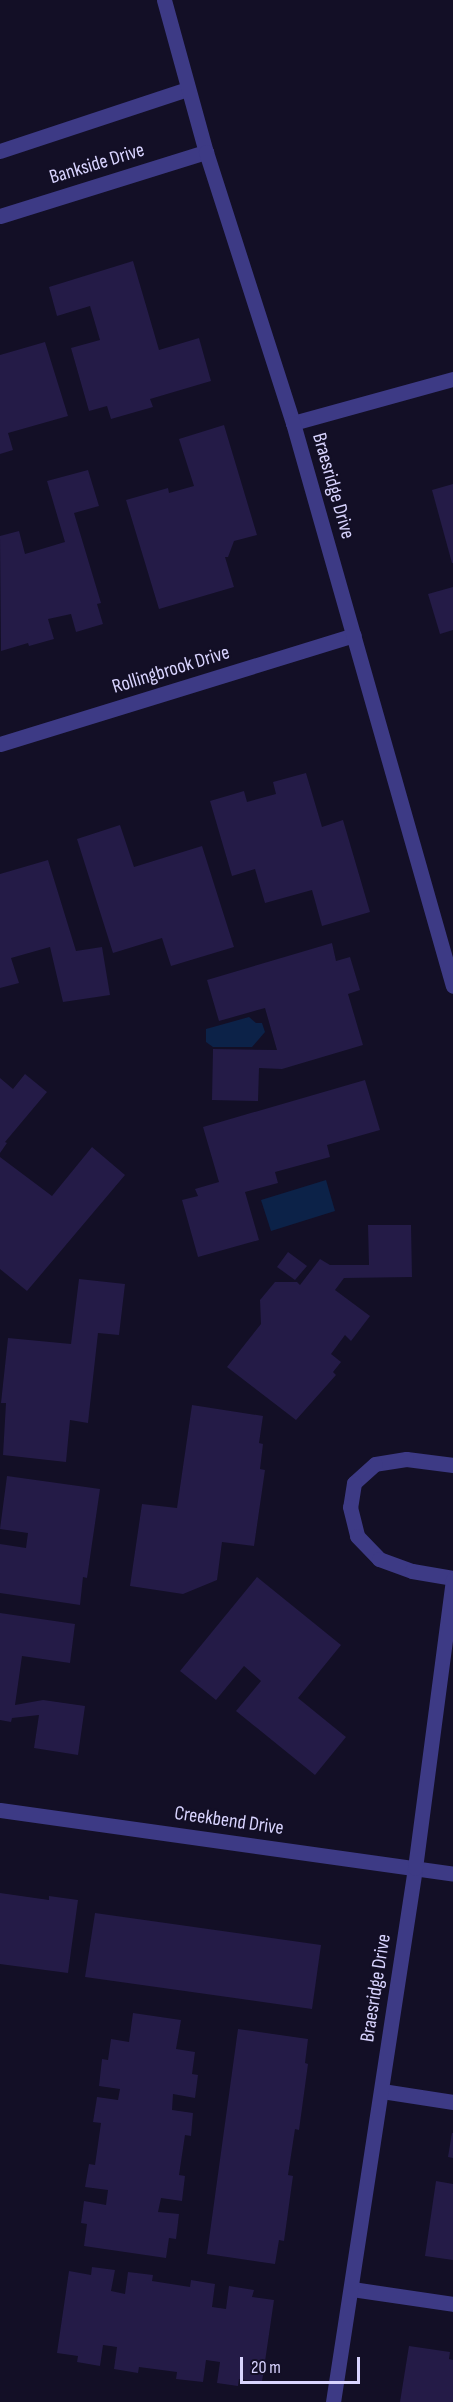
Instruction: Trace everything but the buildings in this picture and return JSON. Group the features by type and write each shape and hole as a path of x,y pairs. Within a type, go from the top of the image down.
{"street":[{"name":"Braesridge Drive","path":"164,0 187,89 293,423 449,951 453,986"},
{"name":"Bankside Drive","path":"0,151 187,89"},
{"name":"Bankside Drive","path":"0,216 206,152"},
{"path":"293,423 453,379"},
{"name":"Rollingbrook Drive","path":"0,744 354,635"},
{"path":"453,1465 406,1459 375,1464 354,1483 350,1507 357,1536 379,1559 412,1571 453,1578"},
{"name":"Braesridge Drive","path":"333,2402 415,1868 453,1578"},
{"name":"Creekbend Drive","path":"0,1810 453,1874"},
{"path":"382,2091 453,2102"},
{"path":"352,2289 453,2304"}],"water":[{"path":"249,1017 256,1023 262,1023 265,1032 252,1047 213,1047 206,1042 206,1029"},
{"path":"326,1180 335,1211 271,1231 261,1200"}]}
